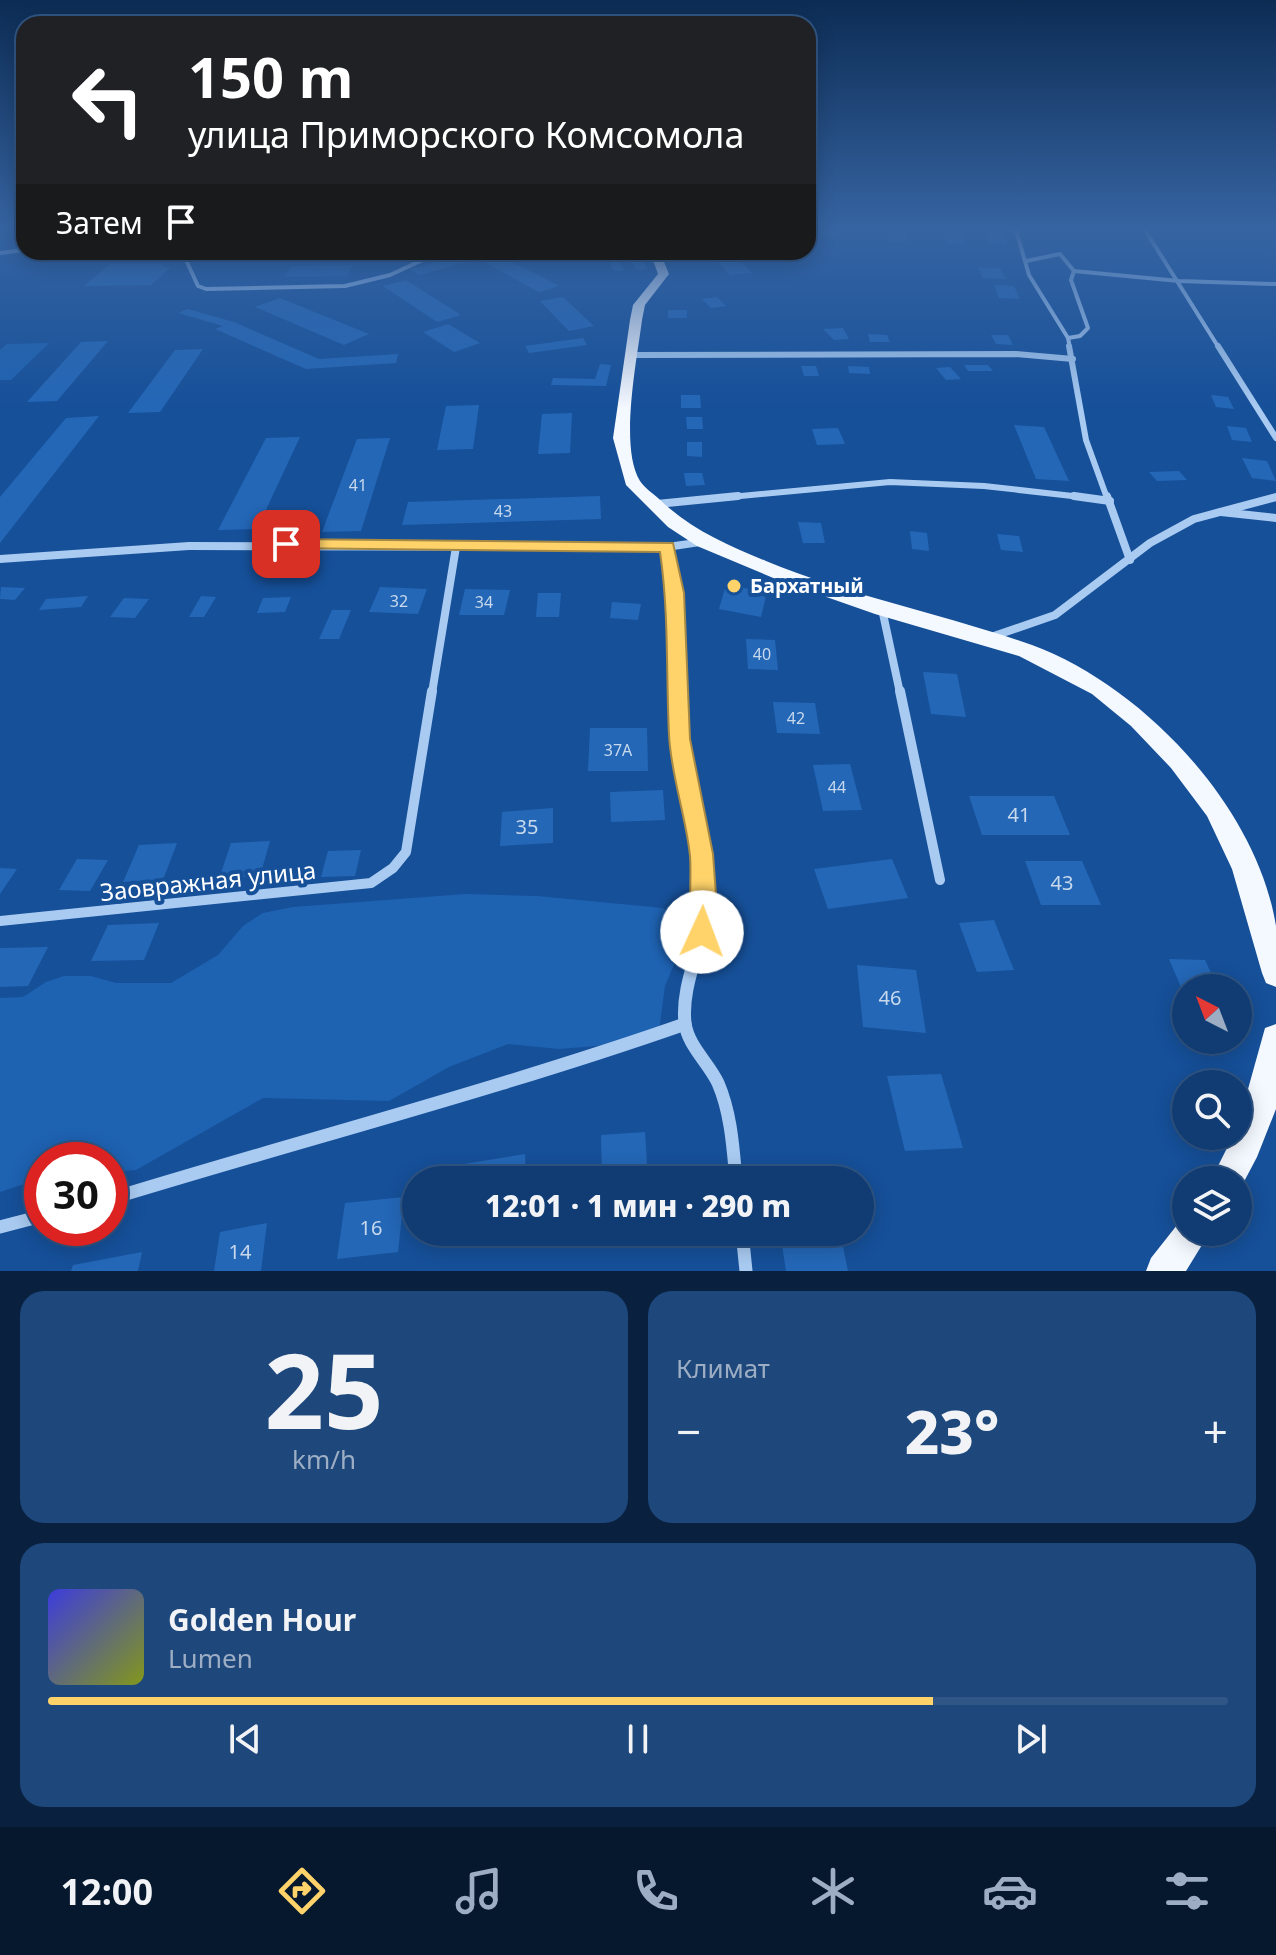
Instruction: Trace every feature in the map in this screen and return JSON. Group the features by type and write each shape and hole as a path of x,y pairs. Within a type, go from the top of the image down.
{"main road":[{"path":"652,289 639,305 621,438 632,482 684,530 703,542 785,576 882,609 1026,651 1100,688 1139,720 1179,761 1216,809 1271,929 1276,973"},
{"path":"1236,1166 1253,1135 1271,1077 1276,1039"},
{"path":"1164,1271 1183,1246"}],"street":[{"path":"1038,289 1068,338 1086,440 1130,560"},
{"path":"1068,338 1080,336 1088,328 1074,289"},
{"path":"1184,289 1276,438"},
{"path":"631,355 1016,354 1073,359"},
{"path":"656,504 744,493 903,482 958,483 1110,501"},
{"path":"986,638 1055,615 1172,530 1212,511 1276,497"},
{"path":"1212,511 1276,518"},
{"path":"0,559 189,546 667,547 703,542"},
{"name":"Заовражная улица","path":"0,921 365,886 398,865 406,852 456,547"},
{"path":"667,547 675,593 680,739 701,854 705,908 685,1004 685,1024 691,1042 715,1077 726,1103 734,1166"},
{"path":"882,609 940,880"},
{"path":"128,1193 302,1140 559,1068 685,1024"},
{"path":"0,1227 24,1221"},
{"path":"743,1246 746,1271"}],"shaded area":[{"path":"49,343 11,380 0,380 0,350 7,344"},
{"path":"465,894 537,896 663,908 679,920 683,943 665,986 659,1031 621,1044 559,1049 508,1044 449,1067 389,1101 263,1098 136,1170 128,1171 128,1142 24,1142 24,1184 0,1192 0,998 23,997 46,982 64,976 91,976 116,983 171,983 218,955 243,926 263,913 293,907"}],"building":[{"path":"388,289 421,289 461,315 437,322"},
{"path":"996,289 1016,289 1020,299 999,298"},
{"path":"563,297 594,326 569,331 540,301"},
{"path":"717,297 726,306 711,308 702,299"},
{"path":"280,298 369,334 344,345 255,307"},
{"path":"188,309 234,322 319,359 398,354 396,363 306,369 215,329 223,326 178,313"},
{"path":"668,310 687,310 687,318 668,318"},
{"path":"448,324 480,343 454,352 423,332"},
{"path":"843,328 849,339 834,340 823,329"},
{"path":"868,334 887,335 890,342 870,342"},
{"path":"991,335 1008,335 1013,345 996,344"},
{"path":"583,338 587,345 529,353 525,346"},
{"path":"108,341 57,401 27,402 81,342"},
{"path":"203,349 160,412 128,413 175,350"},
{"path":"600,364 611,365 606,386 551,385 553,378 595,379"},
{"path":"964,365 988,365 993,371 968,371"},
{"path":"801,366 816,366 819,376 804,376"},
{"path":"848,366 869,367 870,374 849,373"},
{"path":"950,367 961,379 946,380 936,368"},
{"path":"681,395 700,395 701,408 681,408"},
{"path":"1211,395 1228,397 1234,409 1216,407"},
{"path":"479,405 473,449 437,450 446,406"},
{"path":"572,413 570,453 538,454 542,414"},
{"path":"99,416 0,543 0,497 66,418"},
{"path":"686,417 702,417 703,429 687,429"},
{"path":"1014,425 1044,427 1069,481 1036,479"},
{"path":"1227,426 1246,428 1252,442 1232,440"},
{"path":"838,428 845,444 817,445 812,429"},
{"path":"300,437 257,529 218,530 266,438"},
{"path":"390,438 361,531 322,532 357,439"},
{"path":"687,442 702,442 702,457 687,456"},
{"path":"1242,458 1267,461 1276,481 1252,478"},
{"path":"1179,471 1187,480 1157,481 1149,472"},
{"path":"684,473 702,473 705,485 686,486"},
{"path":"600,496 601,519 402,525 408,502"},
{"path":"798,522 821,523 825,543 803,543"},
{"path":"910,531 927,533 929,551 912,549"},
{"path":"997,534 1019,536 1023,552 1001,550"},
{"path":"726,585 767,592 761,617 719,609"},
{"path":"1,587 25,588 15,600 0,599"},
{"path":"380,587 427,589 418,614 369,612"},
{"path":"465,589 510,590 504,615 459,615"},
{"path":"538,593 561,593 559,617 536,617"},
{"path":"88,596 81,607 39,610 46,599"},
{"path":"201,596 216,597 204,617 189,617"},
{"path":"291,597 285,612 257,613 263,598"},
{"path":"124,598 149,599 135,618 110,617"},
{"path":"612,602 641,604 638,620 610,618"},
{"path":"332,610 351,610 339,639 319,639"},
{"path":"746,639 775,640 778,670 748,669"},
{"path":"923,672 957,674 966,717 931,714"},
{"path":"773,702 815,703 820,734 777,733"},
{"path":"590,728 647,728 648,771 588,771"},
{"path":"850,764 862,810 823,811 813,765"},
{"path":"663,790 665,820 611,822 610,792"},
{"path":"969,796 1054,796 1070,835 982,835"},
{"path":"553,808 553,843 500,846 502,812"},
{"path":"270,841 260,876 219,879 231,843"},
{"path":"177,843 163,880 123,882 139,845"},
{"path":"361,850 355,876 321,877 328,851"},
{"path":"77,859 108,860 90,891 59,890"},
{"path":"892,859 908,898 828,909 814,869"},
{"path":"1025,861 1082,861 1101,905 1041,905"},
{"path":"0,868 17,869 0,894"},
{"path":"994,920 1014,970 977,972 959,923"},
{"path":"159,923 144,960 91,961 108,925"},
{"path":"48,947 28,986 0,987 0,948"},
{"path":"1169,959 1205,960 1212,974 1175,974"},
{"path":"857,965 916,970 926,1033 863,1027"},
{"path":"941,1074 963,1148 905,1151 887,1076"},
{"path":"645,1132 647,1166 602,1166 601,1135"},
{"path":"525,1154 525,1166 464,1164"},
{"path":"402,1197 398,1252 337,1259 345,1203"},
{"path":"267,1223 261,1271 214,1271 220,1232"},
{"path":"782,1246 843,1246 848,1271 786,1271"},
{"path":"142,1252 138,1271 71,1271 73,1265"}],"place":[{"name":"Бархатный","path":"734,586"}],"route":[{"path":"286,544 667,547 675,593 680,739 701,854 705,908 702,932"}]}
